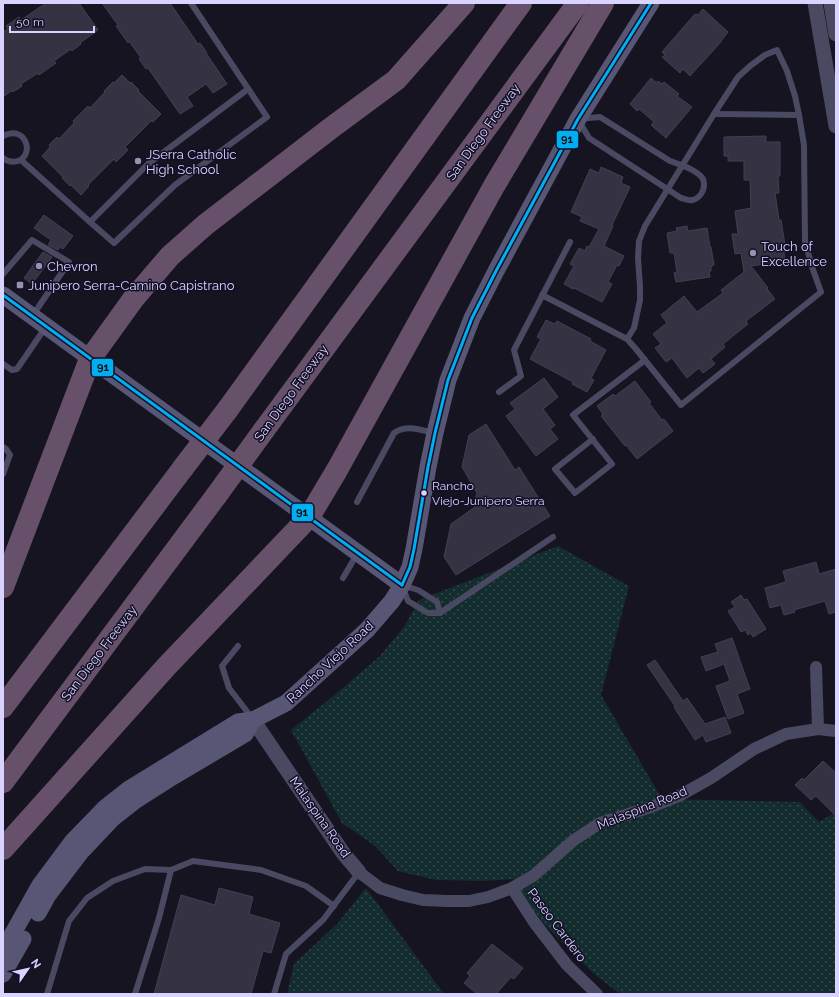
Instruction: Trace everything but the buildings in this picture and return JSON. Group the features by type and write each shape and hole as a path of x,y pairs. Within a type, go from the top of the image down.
{"highway":[{"path":"3,587 90,359 134,298 170,256 205,225 396,80 464,3"},
{"path":"3,707 228,409 521,3"},
{"name":"San Diego Freeway","path":"3,782 216,496 578,3"},
{"path":"3,849 166,667 309,518 494,186 603,3"}],"main road":[{"name":"Rancho Viejo Road","path":"3,950 40,885 72,842 105,808 129,789 238,722 253,720 286,703 367,630 392,600 402,585 410,567 428,467 448,380 472,318 578,119 651,3"},
{"path":"3,295 402,585"},
{"name":"Rancho Viejo Road","path":"3,974 48,895 80,853 113,818 142,795 245,734 253,720"}],"street":[{"path":"815,3 836,126"},
{"path":"831,3 836,34"},
{"path":"816,667 818,729"},
{"name":"Malaspina Road","path":"253,720 343,853 359,872 380,888 402,896 423,900 447,901 469,901 488,897 512,888 533,876 574,840 600,823 651,807 679,796 711,778 754,749 786,734 818,729 836,731"},
{"name":"Paseo Cardero","path":"512,888 534,922 567,965 598,994"}],"lane":[{"path":"21,160 114,243 175,185 267,117 191,3"},
{"path":"542,295 627,339 681,404 821,292 812,267 806,241 804,145 799,116 795,96 787,71 777,50 765,55 738,77 645,226 639,241 638,258 640,300 634,328 627,339"},
{"path":"90,222 148,164 248,89"},
{"path":"714,114 799,116"},
{"path":"600,117 670,161 682,165 698,174 702,179 704,186 702,192 694,200 681,198 589,138 578,119 600,117"},
{"path":"3,136 9,133 16,133 22,136 26,142 27,148 25,155 21,160 14,162 4,161"},
{"path":"3,274 32,240 69,262 32,316"},
{"path":"499,392 521,376 514,350 570,242"},
{"path":"3,364 12,370 17,369 46,326"},
{"path":"593,439 555,469 575,494 612,464 593,439 573,416 645,360"},
{"path":"357,502 394,433 404,428 414,428 435,433"},
{"path":"3,447 10,455 3,474"},
{"path":"402,585 408,601 428,613 440,613 553,537"},
{"path":"343,578 358,553"},
{"path":"402,585 418,590 437,602 440,613"},
{"path":"238,646 222,666 229,688 253,720"},
{"path":"47,994 69,921 88,898 113,881 145,869 171,870 193,861 261,870 306,886 334,906"},
{"path":"135,994 159,918 171,870"},
{"path":"274,994 286,954 323,920 359,872"}],"green space":[{"path":"558,546 629,586 601,695 662,799 800,802 819,822 836,812 836,994 620,994 593,973 541,921 513,879 482,881 436,880 398,871 375,846 342,823 291,730 379,657 404,627 419,600"},
{"path":"366,888 444,994 287,994 294,964 337,924"}],"transit line":[{"name":"91","path":"402,585 410,567 428,467 448,380 472,318 578,119 651,3"},
{"name":"91","path":"3,295 402,585"}],"place":[{"name":"JSerra Catholic High School","path":"138,161"},
{"name":"Touch of Excellence","path":"753,253"},
{"name":"Chevron","path":"39,266"},
{"name":"Junipero Serra-Camino Capistrano","path":"20,285"},
{"name":"Rancho Viejo-Junipero Serra","path":"424,493"}]}
